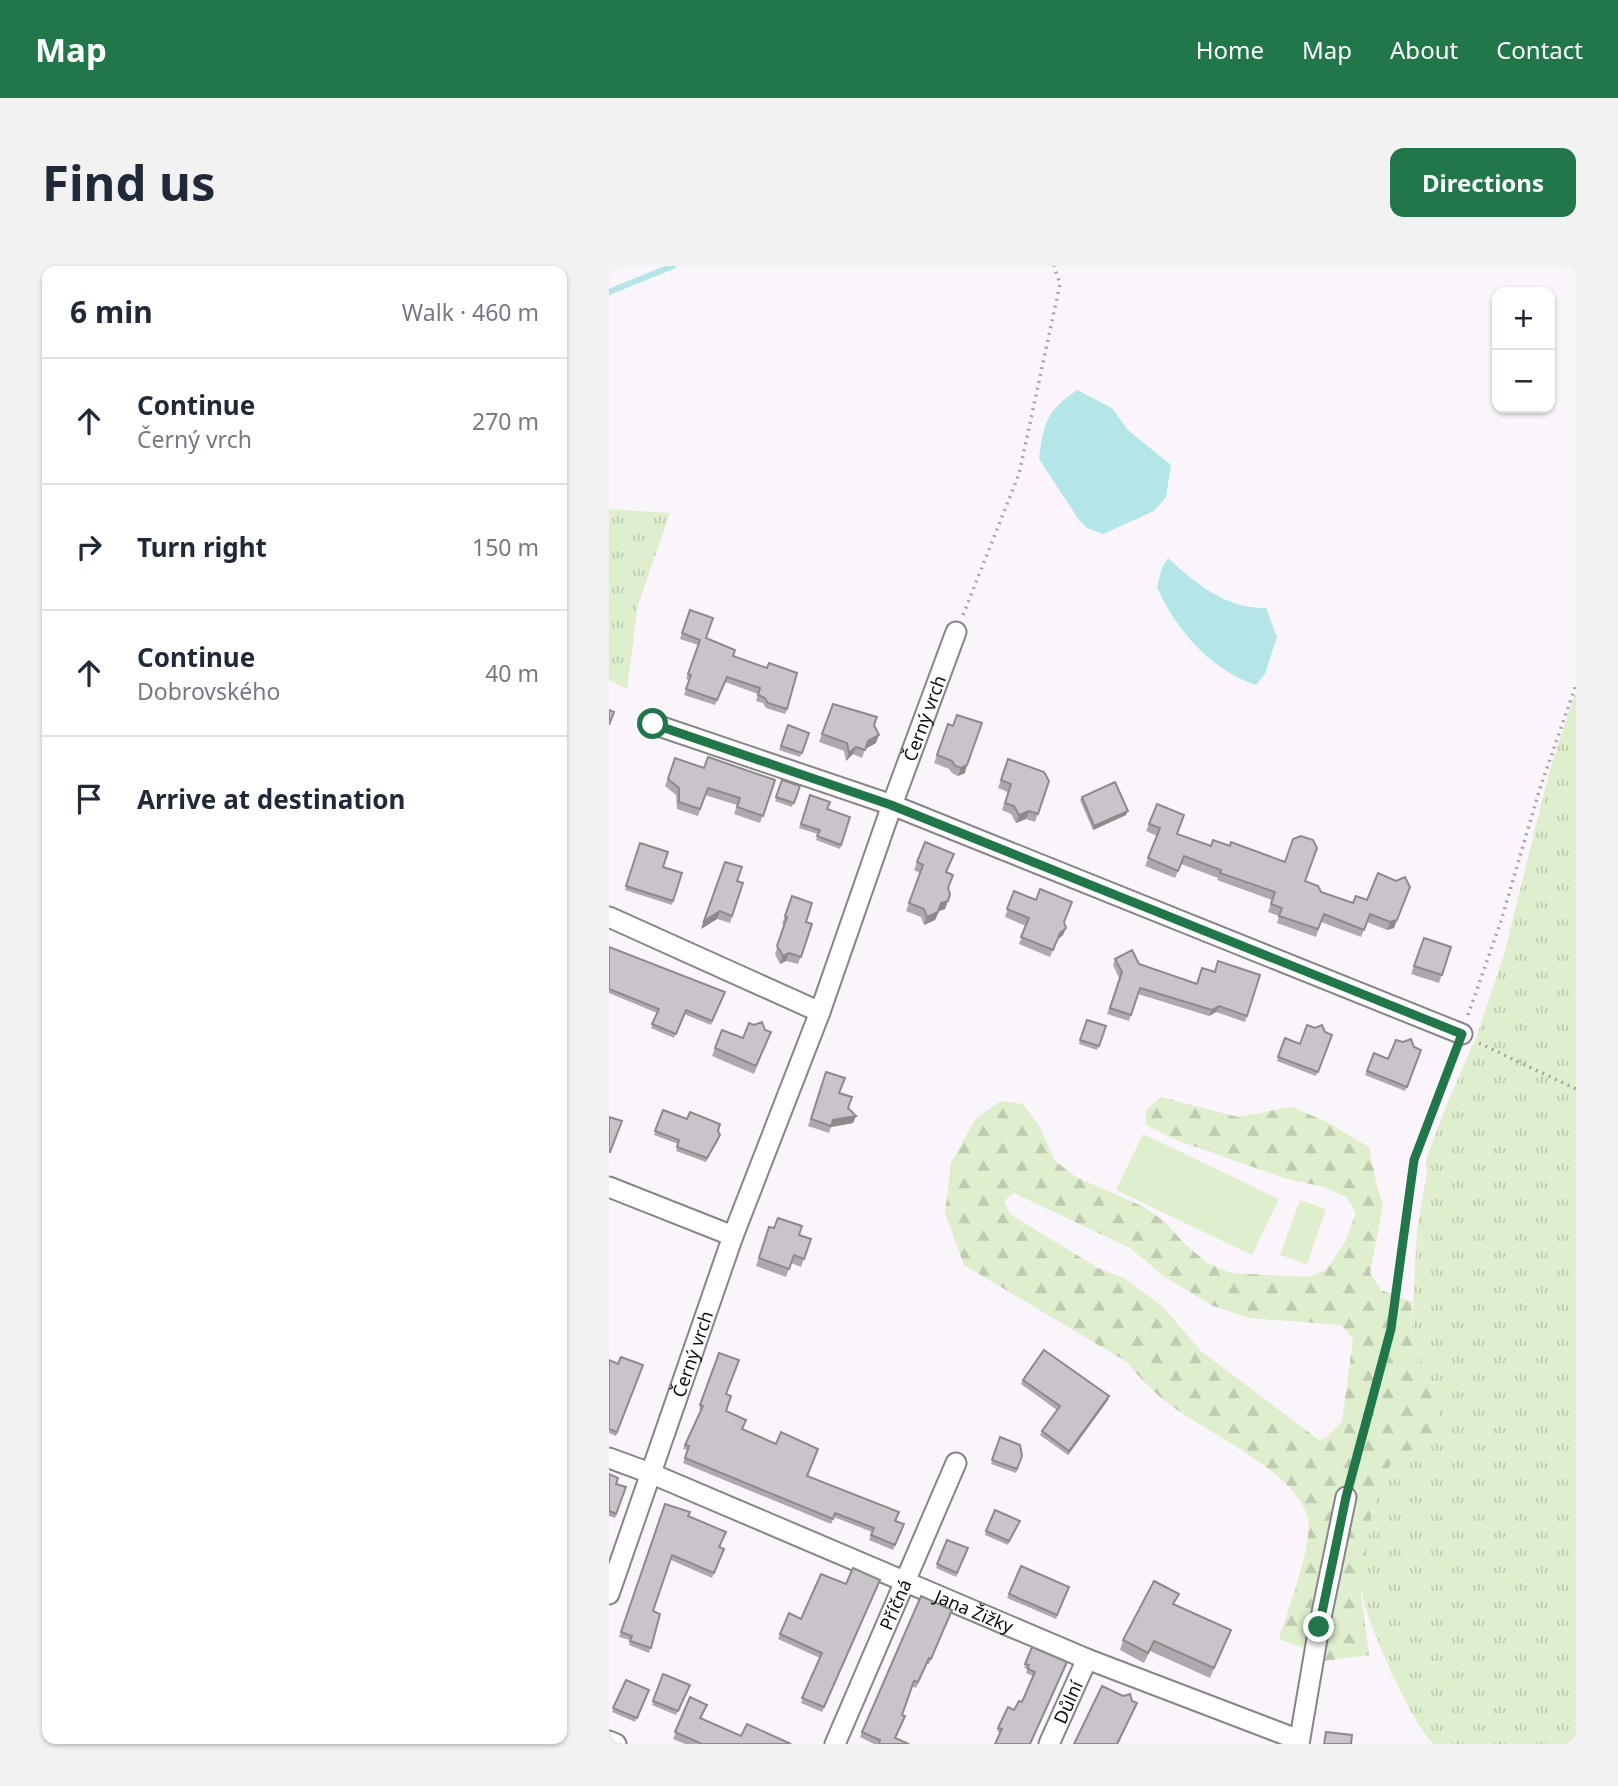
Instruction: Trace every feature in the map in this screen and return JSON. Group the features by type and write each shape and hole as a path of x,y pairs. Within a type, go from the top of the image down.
{"street":[{"name":"Černý vrch","path":"609,1594 733,1236 820,1012 891,805 956,632"},
{"path":"653,724 891,805 1462,1034"},
{"path":"609,917 820,1012"},
{"path":"609,1187 733,1236"},
{"path":"609,1458 650,1473"},
{"name":"Příčná","path":"835,1744 956,1464"},
{"name":"Jana Žižky","path":"650,1473 1087,1660 1299,1742"},
{"path":"1299,1742 1346,1497"},
{"name":"Důlní","path":"1049,1744 1087,1660"},
{"path":"609,1741 616,1744"}],"path":[{"path":"956,632 1019,474 1060,284 1054,266"},
{"path":"1346,1497 1391,1329 1414,1160 1501,921 1540,788 1576,685"},
{"path":"1462,1034 1576,1089"}],"green space":[{"path":"609,509 670,513 638,605 627,689 609,680"},
{"path":"1576,691 1576,1744 1434,1744 1415,1718 1380,1647 1362,1591 1363,1560 1375,1502 1387,1469 1398,1456 1424,1446 1431,1377 1411,1343 1417,1231 1427,1172 1426,1160 1477,1035 1504,955 1549,773"},
{"path":"1161,1097 1238,1117 1292,1107 1327,1122 1369,1147 1383,1205 1370,1273 1381,1290 1412,1302 1411,1343 1431,1377 1441,1426 1424,1446 1396,1457 1387,1470 1372,1510 1361,1593 1369,1655 1324,1661 1304,1648 1279,1639 1298,1579 1309,1530 1301,1502 1287,1485 1248,1454 1169,1404 1147,1385 1127,1362 964,1265 945,1213 951,1163 976,1118 1001,1101 1023,1104 1039,1126 1055,1161 1076,1177 1144,1207 1165,1222 1207,1263 1231,1273 1308,1277 1326,1270 1344,1244 1356,1213 1346,1197 1324,1187 1284,1178 1176,1140 1146,1125 1146,1110","holes":["1014,1193 1130,1248 1165,1277 1213,1306 1249,1318 1341,1325 1353,1339 1342,1422 1326,1438 1319,1440 1201,1351 1162,1306 1124,1278 1098,1268 1010,1214 1004,1201"]},
{"path":"1143,1134 1279,1199 1252,1255 1116,1190"},
{"path":"1300,1200 1326,1209 1307,1264 1280,1255"}],"water":[{"path":"1077,390 1112,408 1128,430 1171,465 1166,497 1154,511 1103,534 1087,528 1079,520 1039,459 1048,419 1059,405"},
{"path":"1168,558 1212,593 1238,604 1266,608 1277,637 1265,674 1256,685 1225,670 1210,659 1174,618 1157,587"}],"building":[{"path":"690,610 713,618 706,638 735,650 733,656 767,668 769,663 797,673 787,709 768,703 758,695 760,688 727,677 717,700 686,689 691,675 688,674 700,640 682,633"},
{"path":"833,704 877,717 874,725 879,735 868,741 865,750 856,747 849,753 847,743 822,734"},
{"path":"609,710 614,712 609,725"},
{"path":"957,715 982,723 967,765 961,768 937,755 948,724 953,726"},
{"path":"788,725 809,733 802,753 781,746"},
{"path":"708,757 775,780 763,816 737,807 740,798 708,788 700,809 679,802 679,788 668,779 675,758 704,768"},
{"path":"1008,759 1044,772 1049,781 1038,814 1029,811 1019,815 1014,806 1005,803 1011,784 1001,780"},
{"path":"782,780 800,786 794,803 776,797"},
{"path":"1115,782 1128,811 1094,826 1082,797"},
{"path":"810,795 830,802 827,809 850,817 841,845 817,836 820,830 801,824"},
{"path":"1157,804 1184,815 1177,834 1211,846 1213,840 1230,846 1231,842 1285,862 1293,839 1301,836 1313,840 1317,848 1305,881 1318,886 1321,892 1353,903 1356,896 1367,900 1378,873 1396,881 1405,877 1410,887 1397,920 1390,922 1370,914 1364,930 1324,914 1318,929 1279,916 1282,908 1271,904 1275,892 1220,873 1221,870 1184,856 1178,871 1148,858 1160,828 1149,824"},
{"path":"925,842 954,854 946,872 953,875 948,888 948,901 941,903 938,912 927,917 924,909 909,903 923,865 917,862"},
{"path":"640,843 668,852 663,867 682,873 673,901 626,886"},
{"path":"725,862 742,867 737,881 743,883 732,916 720,911 704,921"},
{"path":"1040,889 1072,902 1064,922 1066,928 1060,933 1053,950 1021,937 1029,918 1007,909 1014,891 1036,900"},
{"path":"792,896 812,903 806,922 812,924 801,957 789,953 783,956 777,946"},
{"path":"1424,938 1451,947 1442,975 1414,966"},
{"path":"609,947 725,992 712,1021 686,1010 676,1034 652,1024 659,1009 609,989"},
{"path":"1132,950 1139,964 1197,984 1202,968 1215,972 1218,961 1260,975 1247,1016 1219,1006 1212,1010 1140,988 1131,1015 1110,1008 1122,972 1115,959"},
{"path":"1087,1020 1106,1026 1099,1046 1080,1040"},
{"path":"762,1022 765,1030 771,1032 756,1066 715,1048 722,1030 743,1038 749,1023 754,1025"},
{"path":"1307,1025 1315,1028 1322,1025 1325,1032 1332,1035 1318,1072 1278,1057 1285,1038 1300,1044"},
{"path":"1411,1039 1414,1047 1421,1050 1407,1087 1367,1071 1374,1053 1388,1059 1396,1040 1403,1042"},
{"path":"826,1072 845,1078 839,1093 852,1097 848,1108 856,1116 833,1120 831,1126 811,1119"},
{"path":"663,1110 687,1119 690,1112 720,1124 720,1135 707,1158 677,1147 679,1140 655,1131"},
{"path":"609,1117 622,1121 610,1152 609,1152"},
{"path":"778,1218 802,1226 799,1235 811,1239 804,1259 794,1255 789,1269 759,1258 769,1227 774,1228"},
{"path":"1044,1350 1109,1396 1069,1451 1042,1431 1060,1406 1023,1380"},
{"path":"719,1353 739,1360 726,1394 731,1396 726,1411 746,1420 742,1429 776,1444 781,1432 818,1449 807,1476 899,1512 895,1521 904,1524 895,1545 871,1535 874,1528 835,1513 833,1519 685,1458 689,1446 685,1445 703,1406 700,1405"},
{"path":"621,1357 643,1365 617,1432 609,1429 609,1360 618,1364"},
{"path":"1000,1437 1020,1445 1022,1456 1017,1469 992,1460"},
{"path":"609,1474 618,1478 616,1484 626,1487 616,1514 609,1511"},
{"path":"665,1504 690,1512 688,1516 726,1532 719,1547 724,1549 714,1573 672,1555 653,1611 660,1614 651,1648 630,1641 632,1636 621,1632"},
{"path":"995,1510 1020,1521 1009,1541 986,1531"},
{"path":"947,1540 968,1548 957,1573 937,1564"},
{"path":"1021,1566 1069,1587 1057,1615 1009,1594"},
{"path":"853,1568 880,1580 824,1707 802,1698 822,1653 780,1634 789,1613 801,1619 821,1574 846,1584"},
{"path":"1154,1581 1179,1594 1173,1604 1231,1630 1214,1668 1154,1641 1148,1653 1123,1640"},
{"path":"921,1596 952,1610 931,1659 929,1658 918,1682 914,1681 902,1715 905,1716 895,1738 909,1744 879,1744 880,1740 862,1732"},
{"path":"1032,1647 1067,1662 1030,1744 995,1744 1002,1729 998,1728 1008,1707 1014,1710 1019,1701 1022,1702 1035,1672 1025,1664"},
{"path":"663,1674 690,1685 678,1711 653,1701"},
{"path":"626,1680 649,1690 637,1718 613,1708"},
{"path":"1102,1686 1123,1696 1130,1694 1132,1701 1137,1703 1117,1744 1074,1744"},
{"path":"690,1697 707,1705 700,1718 741,1736 747,1724 791,1744 702,1744 675,1732"},
{"path":"1326,1732 1352,1735 1351,1744 1324,1744"}],"waterway":[{"path":"609,292 673,266"}],"route":[{"path":"653,724 891,805 1462,1034 1414,1160 1391,1329 1346,1497 1319,1627"}]}
